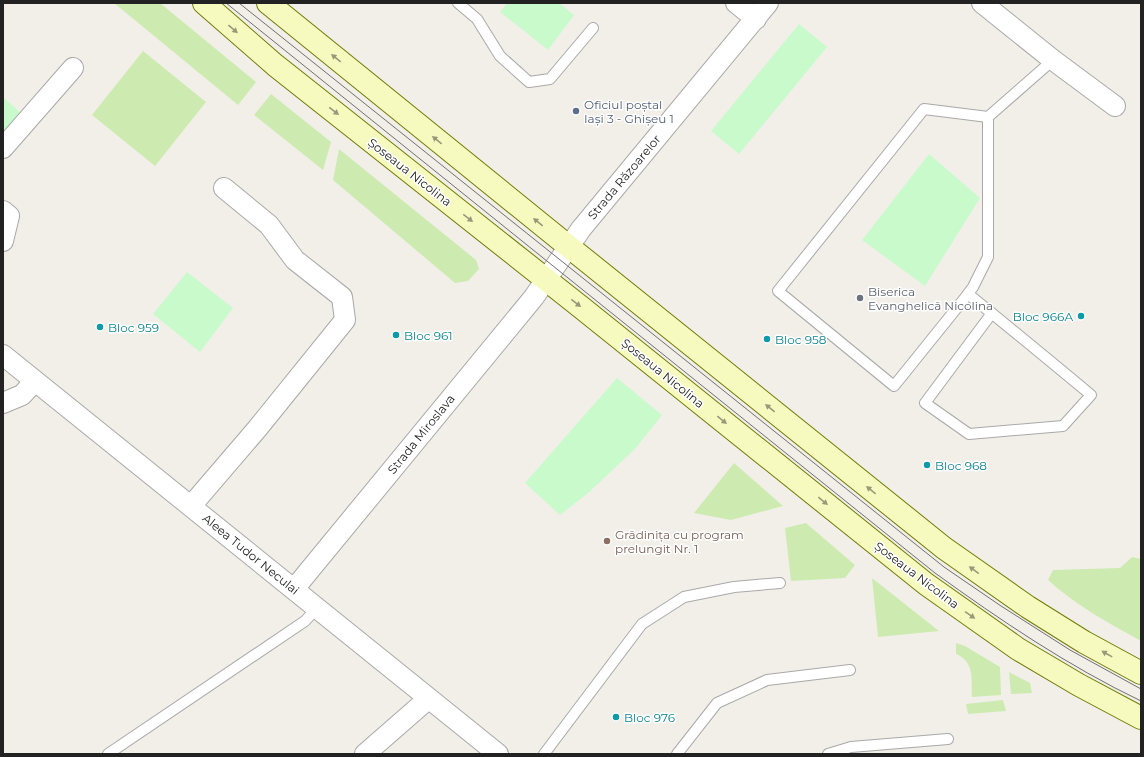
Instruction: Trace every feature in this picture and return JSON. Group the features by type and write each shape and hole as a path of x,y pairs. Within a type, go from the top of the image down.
{"main road":[{"name":"Șoseaua Nicolina","path":"204,3 275,65 546,279 926,584 1018,649 1079,685 1141,718"},
{"path":"268,3 944,548 1028,607 1084,642 1141,673"}],"street":[{"path":"736,3 756,19"},
{"name":"Strada Răzoarelor","path":"546,279 581,229 768,3"},
{"path":"982,3 1053,60 1115,106"},
{"path":"3,148 73,68"},
{"path":"191,506 257,429 345,320 342,297 294,260 269,225 224,188"},
{"path":"3,211 9,216 3,241"},
{"name":"Strada Miroslava","path":"294,589 534,297 546,279"},
{"name":"Aleea Tudor Neculai","path":"3,355 498,754"},
{"path":"3,403 22,395 35,381"},
{"path":"365,754 428,699"}],"lane":[{"path":"458,3 477,19 500,56 529,82 550,79 593,28"},
{"path":"988,117 988,257 968,294 894,386 778,291 924,109 988,117 1053,60"},
{"path":"968,294 992,313 1091,395 1063,426 969,434 925,403 992,313"},
{"path":"544,754 642,624 684,597 734,587 780,583"},
{"path":"108,754 305,621 317,608"},
{"path":"677,754 717,703 767,680 850,670"},
{"path":"828,754 851,747 948,739"}],"green space":[{"path":"114,3 160,3 256,82 238,105"},
{"path":"507,3 559,3 574,15 548,50 500,12"},
{"path":"799,24 827,47 739,154 711,131"},
{"path":"143,51 206,102 155,166 92,115"},
{"path":"271,94 331,142 323,170 254,115"},
{"path":"3,97 21,113 3,134"},
{"path":"339,149 476,260 479,269 468,281 455,283 333,180"},
{"path":"929,154 980,198 925,286 862,240"},
{"path":"187,272 233,308 200,352 153,314"},
{"path":"617,378 662,415 635,449 588,493 560,515 525,483"},
{"path":"734,463 783,506 731,520 694,513"},
{"path":"806,523 855,565 845,578 791,581 785,528"},
{"path":"1132,557 1141,559 1141,641 1081,606 1048,580 1053,570 1120,568"},
{"path":"872,578 939,631 878,637"},
{"path":"956,643 965,646 1000,667 1001,695 972,697 971,672 969,666 962,657 956,654"},
{"path":"1009,672 1030,683 1032,693 1011,694"},
{"path":"1003,700 1006,711 968,714 966,704"}],"tram line":[{"path":"226,3 935,573 1035,642 1087,673 1141,701"},
{"path":"239,3 944,567 1001,606 1070,650 1141,689"}],"place":[{"name":"Oficiul poștal Iași 3 - Ghișeu 1","path":"576,111"},
{"name":"Biserica Evanghelică Nicolina","path":"860,298"},
{"name":"Bloc 966A","path":"1081,316"},
{"name":"Bloc 959","path":"100,327"},
{"name":"Bloc 961","path":"396,335"},
{"name":"Bloc 958","path":"767,339"},
{"name":"Bloc 968","path":"927,465"},
{"name":"Grădinița cu program prelungit Nr. 1","path":"607,541"},
{"name":"Bloc 976","path":"616,717"}]}
